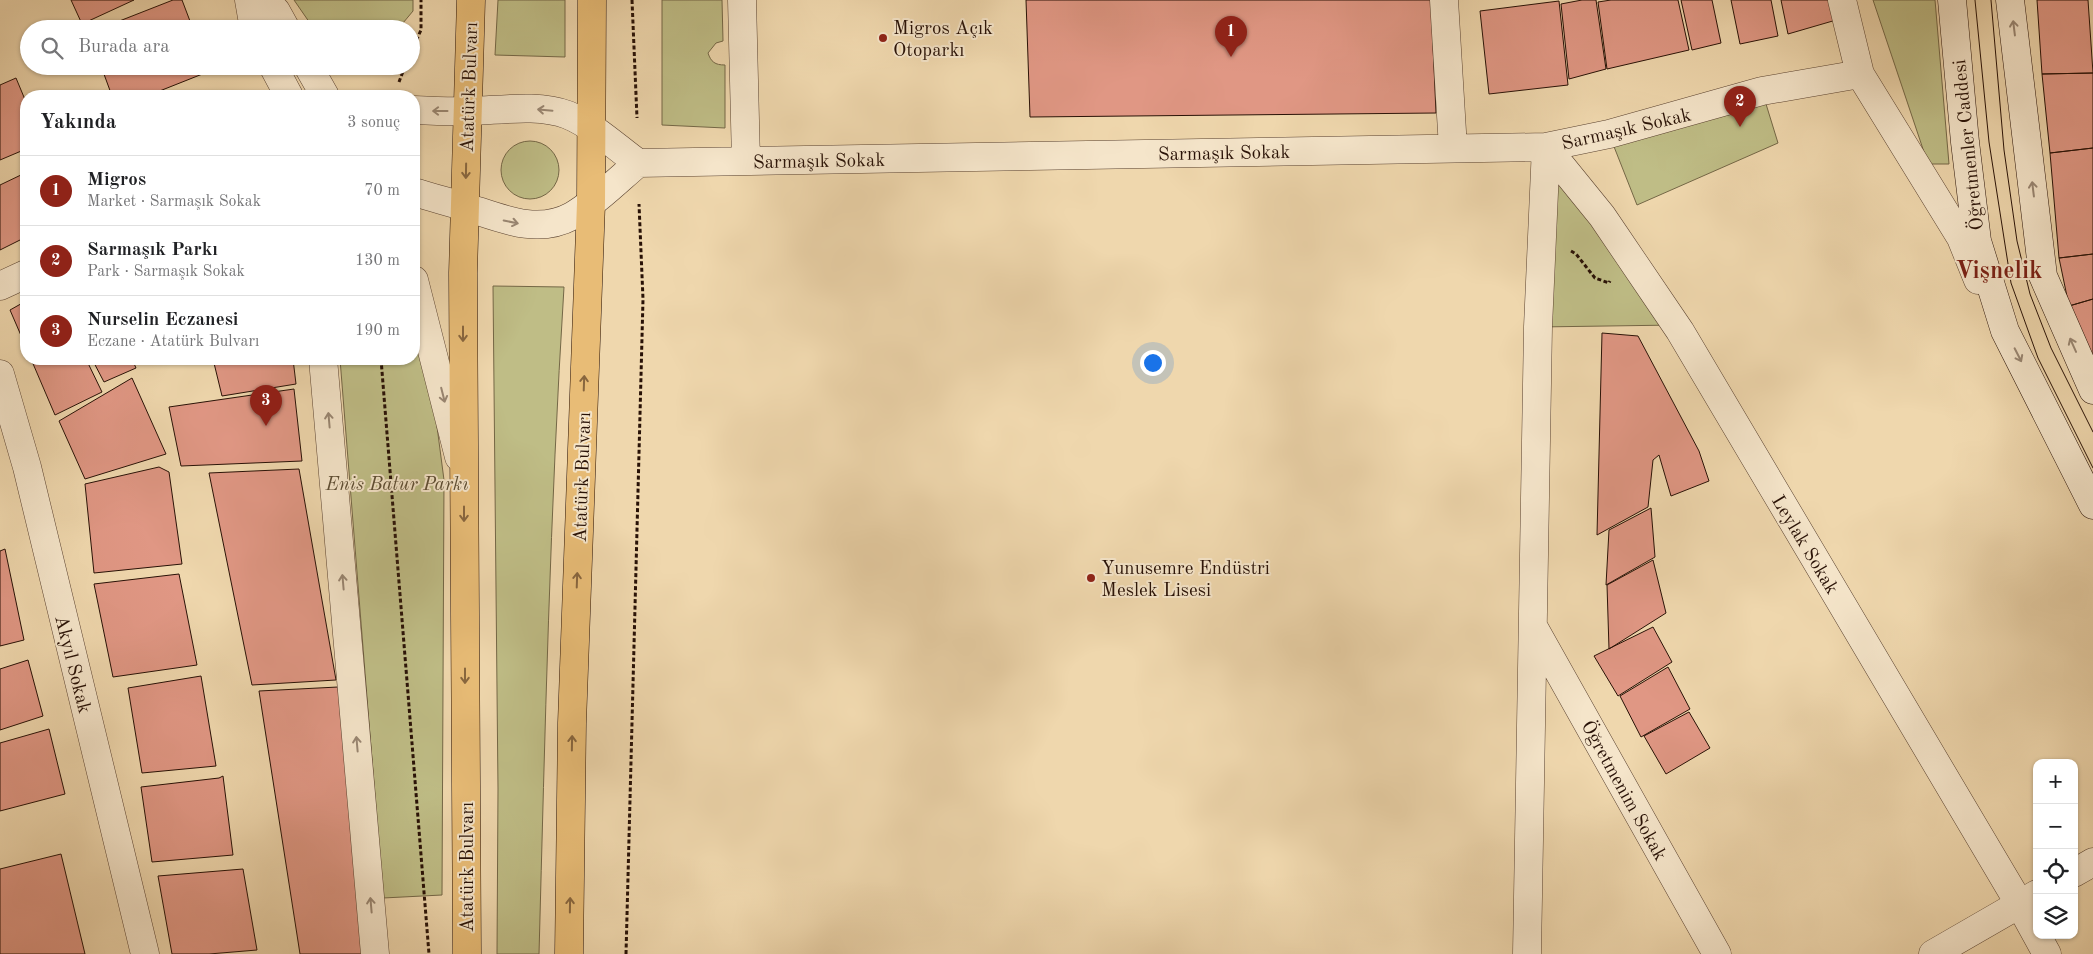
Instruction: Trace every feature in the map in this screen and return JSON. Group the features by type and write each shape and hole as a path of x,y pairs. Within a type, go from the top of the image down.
{"main road":[{"name":"Atatürk Bulvarı","path":"467,954 463,273 466,111 471,0"},
{"name":"Atatürk Bulvarı","path":"569,954 572,723 591,203 592,0"}],"street":[{"path":"249,0 252,20"},
{"path":"264,0 276,10 281,20"},
{"path":"742,0 746,161"},
{"path":"1444,0 1453,148"},
{"path":"1842,0 1860,74 1961,238 1990,309 2006,331"},
{"name":"Öğretmenler Caddesi","path":"1952,0 1965,142 1977,241 2006,331 2093,505"},
{"path":"2010,0 2043,276 2093,390"},
{"name":"Sarmaşık Sokak","path":"638,163 1546,147 1609,134 1762,92 1860,74"},
{"path":"278,75 286,90"},
{"path":"313,75 322,90"},
{"path":"420,110 551,110 590,127 638,163 591,203 571,216 550,223 531,225 508,222 420,194"},
{"path":"1527,954 1538,337 1546,147"},
{"name":"Leylak Sokak","path":"1546,147 1602,216 1680,331 2028,898 2047,954"},
{"path":"0,286 20,277"},
{"path":"420,303 464,474"},
{"path":"324,365 375,954"},
{"name":"Akyıl Sokak","path":"0,374 29,477 145,954"},
{"name":"Öğretmenim Sokak","path":"1533,625 1717,954"},
{"path":"2078,870 2093,862"},
{"path":"1933,954 2028,898"}],"path":[{"path":"420,32 422,0"},
{"path":"632,0 637,118"},
{"path":"398,82 401,75"},
{"path":"626,954 643,299 639,204"},
{"path":"1542,235 1576,254 1595,278 1609,283 1613,276"},
{"path":"381,365 429,954"}],"green space":[{"path":"294,0 413,0 413,11 406,20 308,20"},
{"path":"498,0 565,0 565,57 495,55"},
{"path":"662,0 722,0 723,41 716,43 708,53 714,62 725,65 725,128 662,125"},
{"path":"1873,0 1935,0 1949,164 1928,164"},
{"path":"1762,91 1778,143 1637,205 1609,134"},
{"path":"530,141 546,146 554,154 559,170 554,186 546,194 530,199 514,194 506,186 501,170 506,154 514,146"},
{"path":"1546,147 1676,325 1538,327"},
{"path":"493,286 564,287 552,538 539,954 497,954 498,789"},
{"name":"Enis Batur Parkı","path":"420,346 433,396 444,480 442,895 383,898 340,365 420,365"}],"building":[{"path":"71,0 134,0 91,20 80,20"},
{"path":"173,0 182,0 190,20 122,20"},
{"path":"1026,0 1431,0 1436,113 1030,117"},
{"path":"1582,0 1596,0 1606,69 1569,79 1561,4"},
{"path":"1611,0 1678,0 1689,50 1607,69 1598,2"},
{"path":"1681,0 1712,0 1721,43 1692,50"},
{"path":"1731,0 1771,0 1778,36 1740,44"},
{"path":"1781,0 1838,0 1843,18 1788,34"},
{"path":"2037,0 2088,0 2093,73 2042,74"},
{"path":"1559,1 1568,85 1489,94 1480,11"},
{"path":"2093,73 2093,148 2050,153 2042,74"},
{"path":"104,75 200,75 162,90 110,90"},
{"path":"16,78 21,90 20,152 0,160 0,85"},
{"path":"2093,148 2093,254 2059,258 2050,153"},
{"path":"20,175 20,240 0,250 0,185"},
{"path":"2093,254 2093,299 2069,306 2059,258"},
{"path":"2093,299 2093,359 2069,306"},
{"path":"20,304 20,333 10,310"},
{"path":"1602,333 1638,336 1699,451 1709,481 1671,496 1659,455 1653,460 1648,507 1597,535"},
{"path":"34,365 89,365 102,392 55,415"},
{"path":"95,365 135,365 136,368 104,382"},
{"path":"214,365 294,365 296,384 222,396"},
{"path":"132,378 166,454 85,479 59,421"},
{"path":"294,389 302,461 181,466 169,407"},
{"path":"159,467 169,472 182,564 94,573 85,484"},
{"path":"299,469 336,680 252,685 209,473"},
{"path":"1651,508 1655,557 1606,585 1609,530"},
{"path":"5,549 24,640 0,646 0,551"},
{"path":"1653,560 1666,613 1609,649 1607,585"},
{"path":"179,574 197,665 113,677 94,584"},
{"path":"1653,627 1672,662 1618,696 1594,656"},
{"path":"28,660 43,716 0,730 0,669"},
{"path":"1668,667 1690,709 1641,737 1620,696"},
{"path":"201,676 216,766 142,773 128,688"},
{"path":"338,687 369,954 300,954 259,691"},
{"path":"1689,712 1710,748 1666,774 1644,736"},
{"path":"49,729 65,794 0,811 0,743"},
{"path":"223,776 233,855 152,862 141,787"},
{"path":"61,854 85,954 0,954 0,869"},
{"path":"243,869 257,950 209,954 172,954 158,876"}],"tram line":[{"path":"1975,0 1989,142 2011,283 2038,358 2093,468"},
{"path":"1991,0 2004,150 2017,241 2030,294 2051,348 2093,432"}],"place":[{"name":"Migros Açık Otoparkı","path":"883,38"},
{"name":"Migros","path":"1231,57"},
{"name":"Sarmaşık Parkı","path":"1740,127"},
{"name":"Nurselin Eczanesi","path":"266,426"},
{"name":"Yunusemre Endüstri Meslek Lisesi","path":"1091,578"}],"district":[{"name":"Vişnelik","path":"1999,270"}]}
